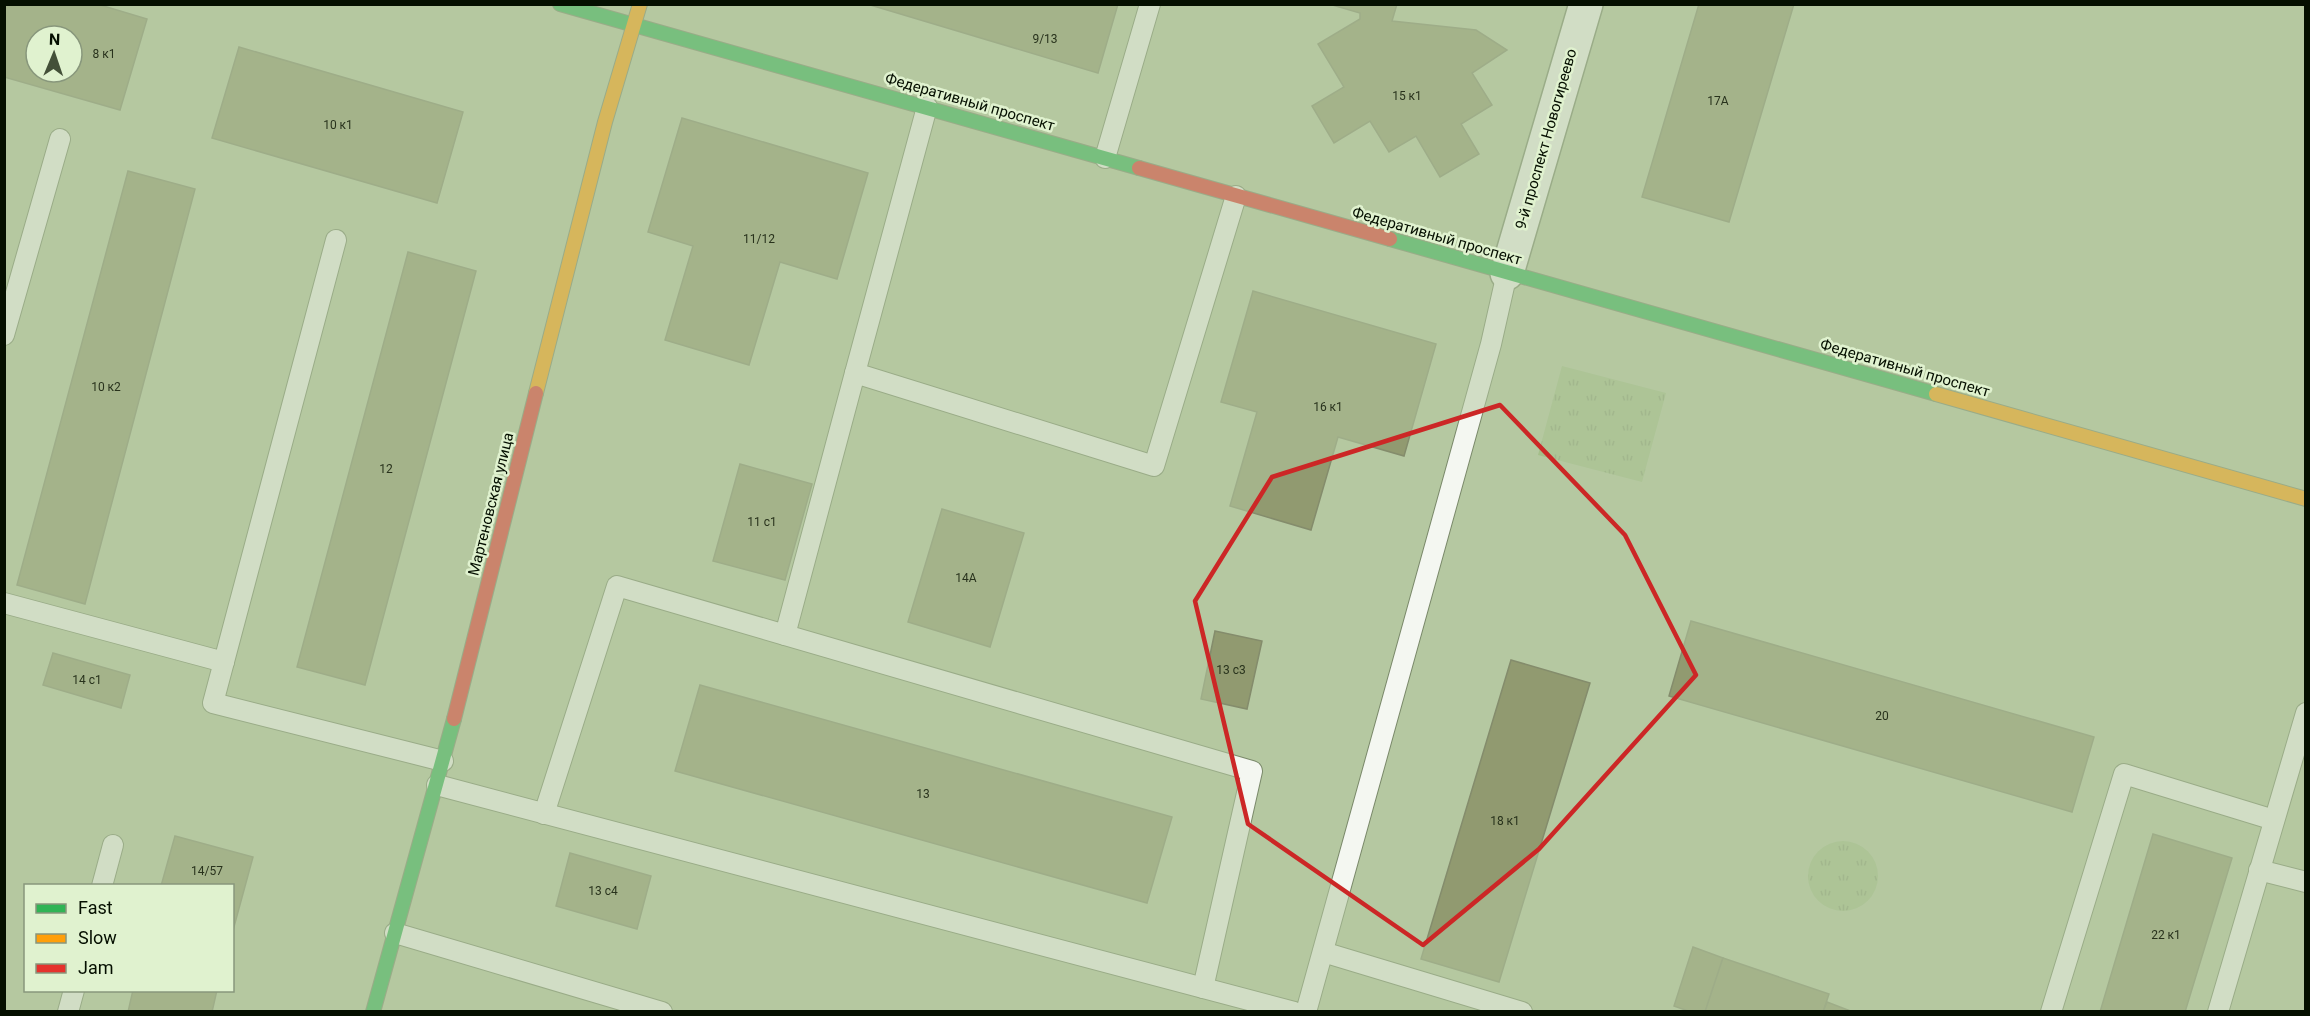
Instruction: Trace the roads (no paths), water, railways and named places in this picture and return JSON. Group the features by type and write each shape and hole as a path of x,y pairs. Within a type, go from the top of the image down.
{"street":[{"name":"Федеративный проспект","path":"560,4 2306,499"},
{"name":"Мартеновская улица","path":"373,1011 437,786 604,122 640,4"},
{"name":"9-й проспект Новогиреево","path":"1507,273 1586,4"}],"lane":[{"path":"1105,158 1150,4"},
{"path":"785,635 927,107"},
{"path":"4,335 60,139"},
{"path":"855,373 1154,466 1236,196"},
{"path":"336,240 213,703 443,761"},
{"path":"1306,1011 1491,344 1507,273"},
{"path":"544,814 617,586 1252,771 1203,988"},
{"path":"4,603 224,662"},
{"path":"2218,1011 2306,713"},
{"path":"2051,1011 2124,774 2274,820"},
{"path":"437,786 1294,1011"},
{"path":"102,884 113,845"},
{"path":"2259,870 2306,882"},
{"path":"395,933 662,1011"},
{"path":"1323,952 1522,1011"},
{"path":"68,1011 73,992"}]}
